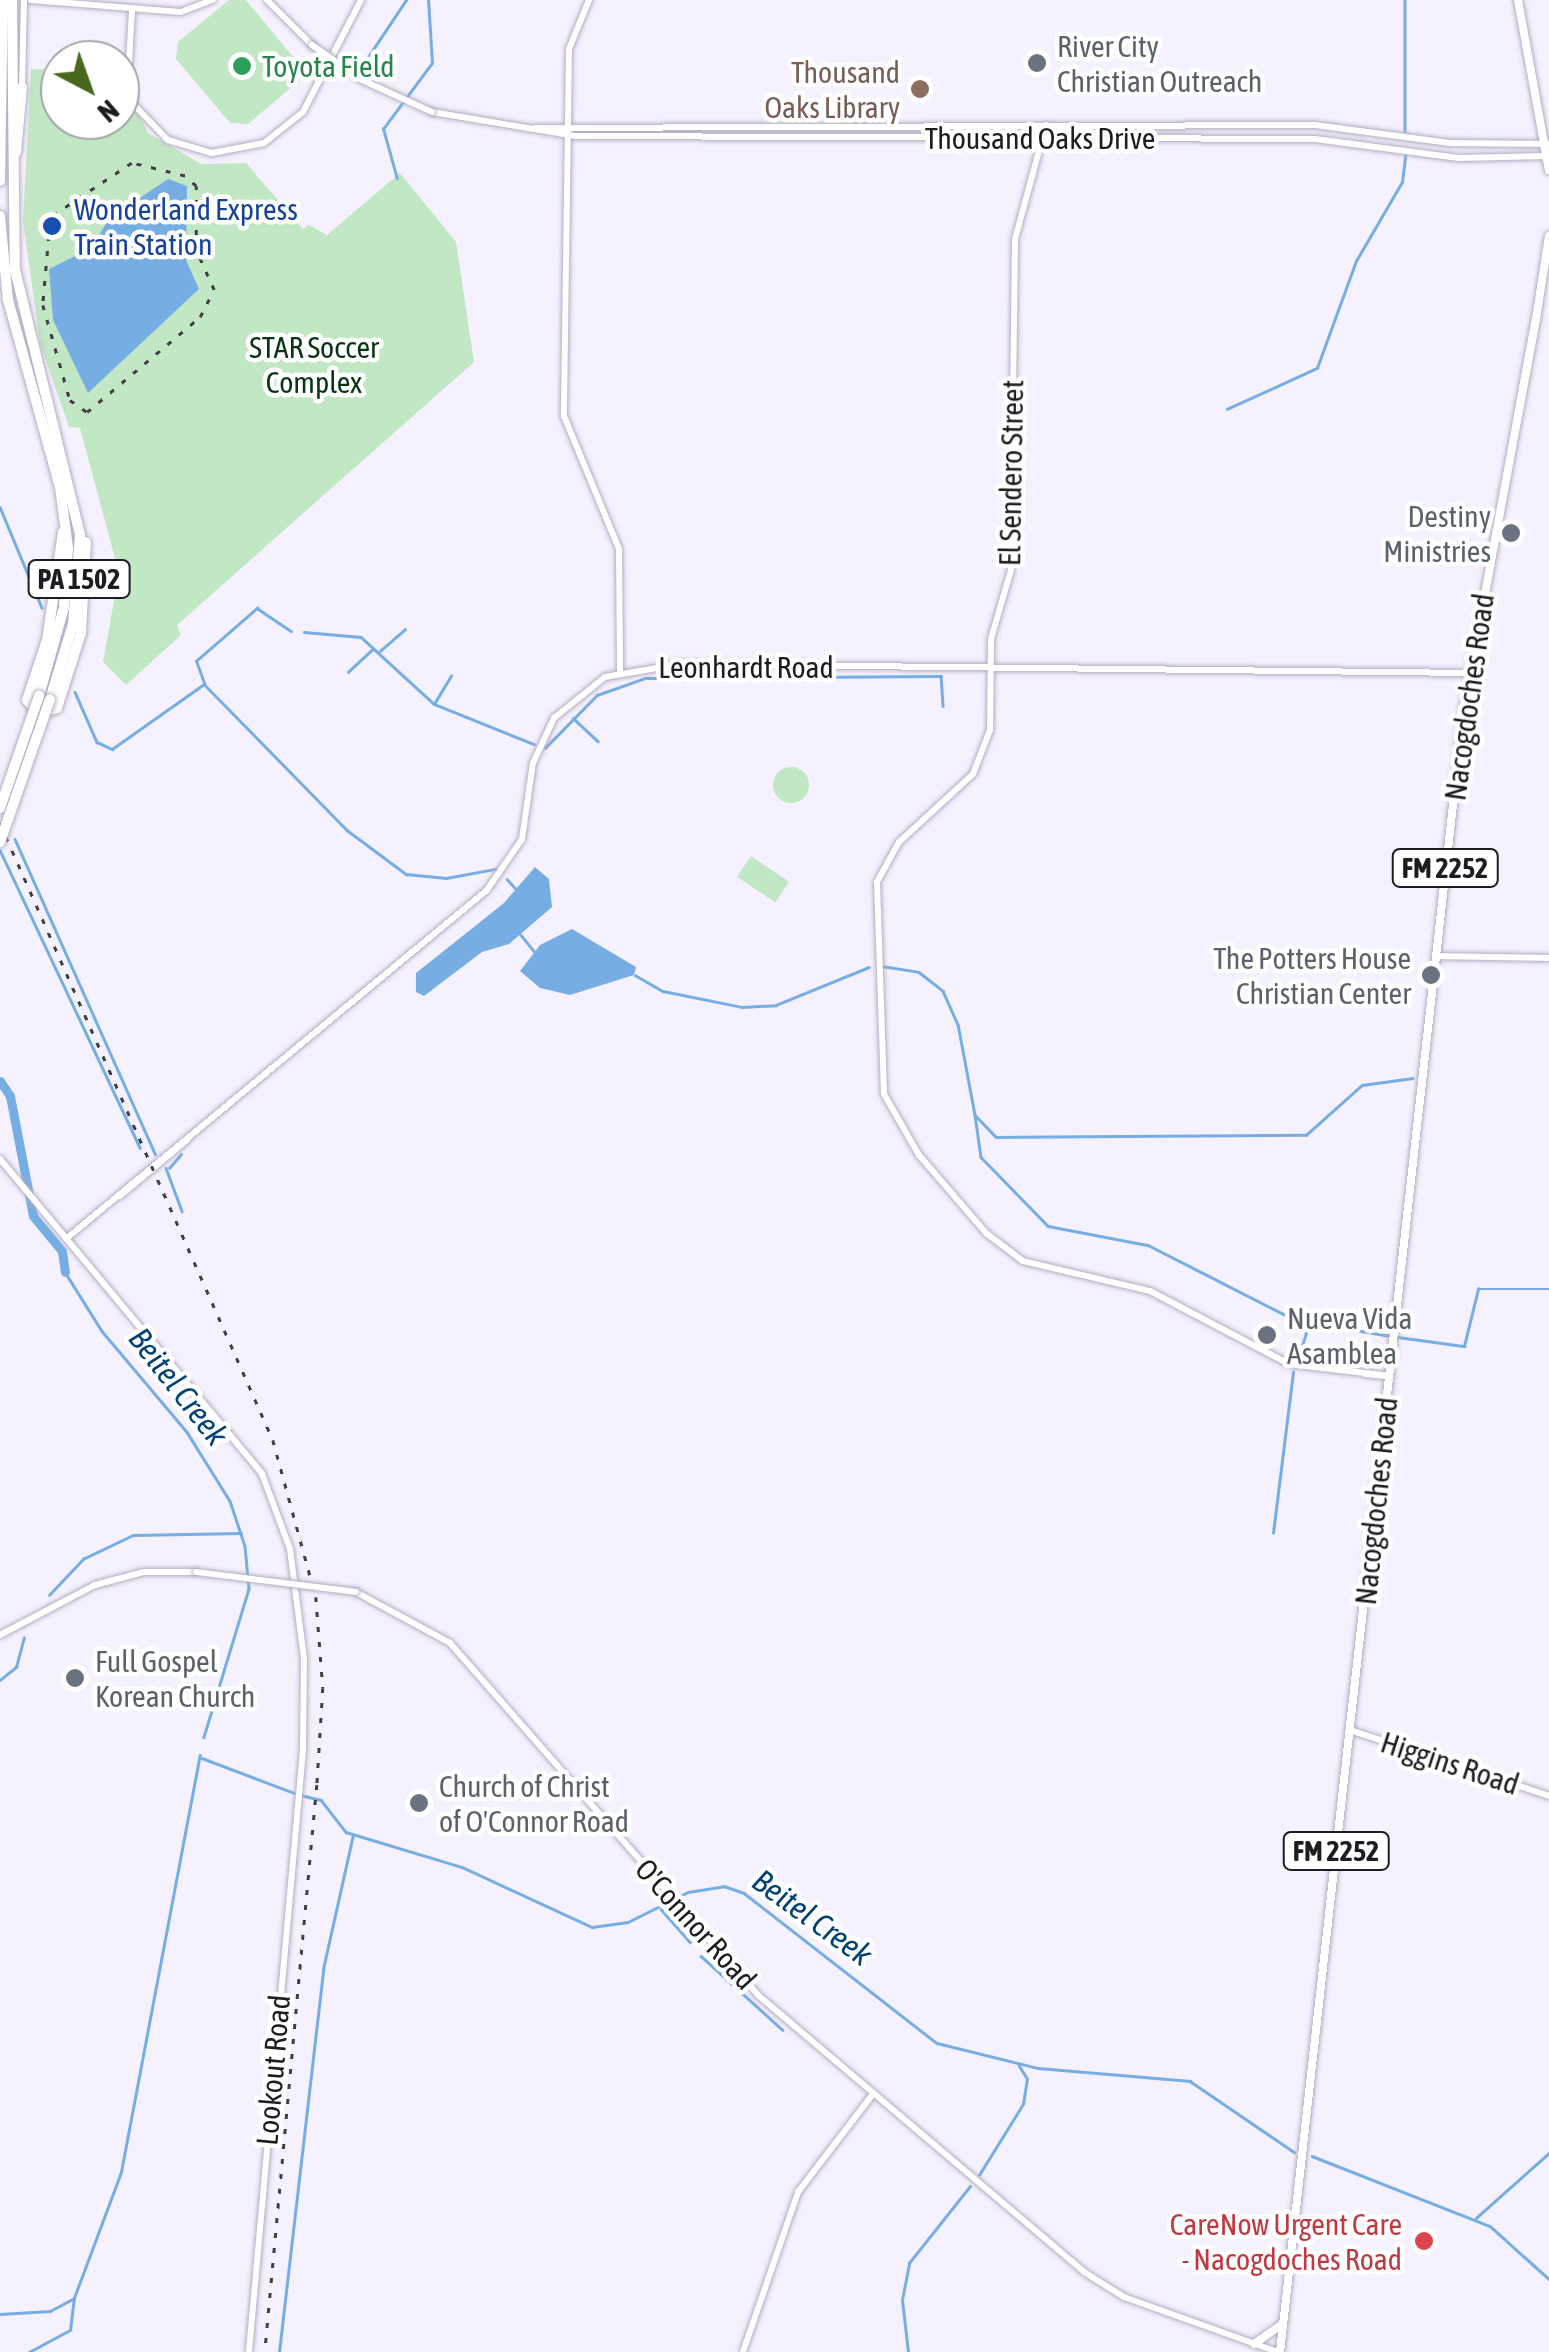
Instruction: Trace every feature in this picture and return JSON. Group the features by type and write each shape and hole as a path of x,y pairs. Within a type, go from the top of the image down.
{"highway":[{"path":"0,181 3,0"},
{"name":"PA 1502","path":"0,808 73,624 77,510 30,341 11,202 12,0"},
{"path":"11,202 22,87"},
{"name":"PA 1502","path":"0,216 8,300 64,516 64,607 44,697 0,842"},
{"path":"64,516 47,640 26,700 47,715 58,708 84,617 89,570 77,510"}],"main road":[{"path":"1518,0 1548,144 1549,170"},
{"name":"Nacogdoches Road","path":"1279,2352 1468,673 1549,236"},
{"path":"1254,2344 1284,2321"}],"street":[{"path":"22,87 28,0 44,5 195,11 213,0"},
{"name":"Thousand Oaks Drive","path":"267,0 312,44 362,80 432,112 568,136 1315,138 1458,158 1548,156"},
{"path":"132,10 128,80 135,106 168,140 212,153 264,143 303,112 361,0"},
{"path":"589,0 571,38 564,282 565,424 617,543 620,672"},
{"path":"24,22 44,5"},
{"name":"Thousand Oaks Drive","path":"529,129 568,122 1349,126 1450,143 1548,144"},
{"name":"El Sendero Street","path":"1046,125 1015,239 1011,570 988,668 990,730 979,764 894,848 878,882 877,1058 894,1118 986,1232 1023,1261 1150,1291 1289,1364 1390,1376"},
{"name":"Leonhardt Road","path":"67,1238 498,878 522,839 533,763 554,718 582,690 620,672 680,664 1468,673"},
{"path":"1436,956 1549,958"},
{"name":"Lookout Road","path":"0,1160 272,1492 294,1568 304,1658 299,1787 249,2352"},
{"name":"O'Connor Road","path":"0,1636 95,1585 144,1572 196,1572 356,1592 450,1644 775,2012 1100,2284 1279,2352"},
{"name":"Higgins Road","path":"1350,1730 1549,1796"},
{"path":"744,2352 798,2192 873,2094"}],"green space":[{"name":"Toyota Field","path":"229,0 246,0 307,74 248,124 230,123 176,59 178,42"},
{"name":"STAR Soccer Complex","path":"31,69 40,69 40,140 140,140 140,116 148,133 201,164 246,163 303,229 309,225 327,235 400,173 456,242 474,362 177,625 181,635 126,685 103,662 119,573 80,428 69,427 40,343 23,221"},
{"path":"791,767 804,772 809,785 804,798 791,803 778,798 773,785 778,772"},
{"path":"751,856 789,882 775,902 737,877"}],"water":[{"path":"168,179 187,186 186,260 199,289 88,393 53,320 49,269 91,248 109,219"},
{"path":"535,867 549,879 552,907 509,944 482,952 424,996 416,992 416,973 504,903"},
{"path":"572,929 636,967 634,975 570,995 540,988 520,971 540,945"}],"waterway":[{"path":"368,57 406,0"},
{"path":"397,179 383,129 432,63 428,0"},
{"path":"1405,0 1405,131"},
{"path":"1227,409 1317,368 1356,261 1402,182 1405,156"},
{"path":"0,507 42,608"},
{"path":"204,683 196,661 257,608 291,631"},
{"path":"380,651 405,629"},
{"path":"304,632 361,637 434,704 534,744"},
{"path":"348,672 373,649"},
{"path":"434,704 451,676"},
{"path":"545,748 597,695 645,678 941,676 943,706"},
{"path":"75,692 97,742 112,749 204,684 347,830 406,874 446,878 495,869"},
{"path":"573,718 598,741"},
{"path":"15,839 155,1154"},
{"path":"0,850 140,1148"},
{"path":"507,879 515,888"},
{"path":"521,935 535,952"},
{"path":"882,966 919,972 943,991 958,1024 975,1115 996,1137 1306,1135 1362,1085 1413,1078"},
{"path":"635,975 663,991 742,1007 776,1005 869,967"},
{"name":"Beitel Creek","path":"0,1081 10,1096 33,1216 62,1251 65,1272"},
{"path":"975,1115 981,1157 1048,1226 1148,1245 1293,1319 1390,1336"},
{"path":"169,1168 181,1154"},
{"path":"166,1168 182,1211"},
{"name":"Beitel Creek","path":"65,1272 102,1331 187,1432 230,1501 245,1546 249,1589 204,1737"},
{"path":"1398,1337 1464,1346 1478,1289 1549,1289"},
{"path":"1298,1359 1308,1327"},
{"path":"1273,1533 1293,1372"},
{"path":"49,1595 83,1559 133,1535 241,1533"},
{"path":"0,1680 16,1667 24,1638"},
{"path":"29,2352 70,2330 74,2298 121,2172 200,1755"},
{"name":"Beitel Creek","path":"202,1758 294,1793"},
{"name":"Beitel Creek","path":"301,1795 321,1800 346,1832 462,1867 592,1927 628,1922 688,1892 724,1886 744,1893 937,2043 1038,2068 1190,2081 1294,2152"},
{"path":"279,2352 323,1969 353,1835"},
{"path":"661,1909 690,1942"},
{"path":"701,1956 783,2030"},
{"path":"979,2175 1023,2104 1027,2079 1019,2066"},
{"path":"1476,2218 1549,2153"},
{"name":"Beitel Creek","path":"1312,2156 1490,2226 1549,2279"},
{"path":"908,2352 902,2300 909,2263 970,2186"},
{"path":"0,2314 50,2311 74,2298"}],"railway":[{"path":"49,236 43,305 70,400 87,412 200,317 214,290 196,250 196,186 185,176 132,163 54,215"},
{"path":"0,823 273,1440 316,1597 323,1688 317,1785 265,2352"}],"place":[{"name":"River City Christian Outreach","path":"1037,63"},
{"name":"Toyota Field","path":"242,66"},
{"name":"Thousand Oaks Library","path":"920,89"},
{"name":"Wonderland Express Train Station","path":"52,226"},
{"name":"Destiny Ministries","path":"1511,533"},
{"name":"The Potters House Christian Center","path":"1431,975"},
{"name":"Nueva Vida Asamblea","path":"1267,1335"},
{"name":"Full Gospel Korean Church","path":"75,1678"},
{"name":"Church of Christ of O'Connor Road","path":"419,1803"},
{"name":"CareNow Urgent Care - Nacogdoches Road","path":"1424,2241"}]}
